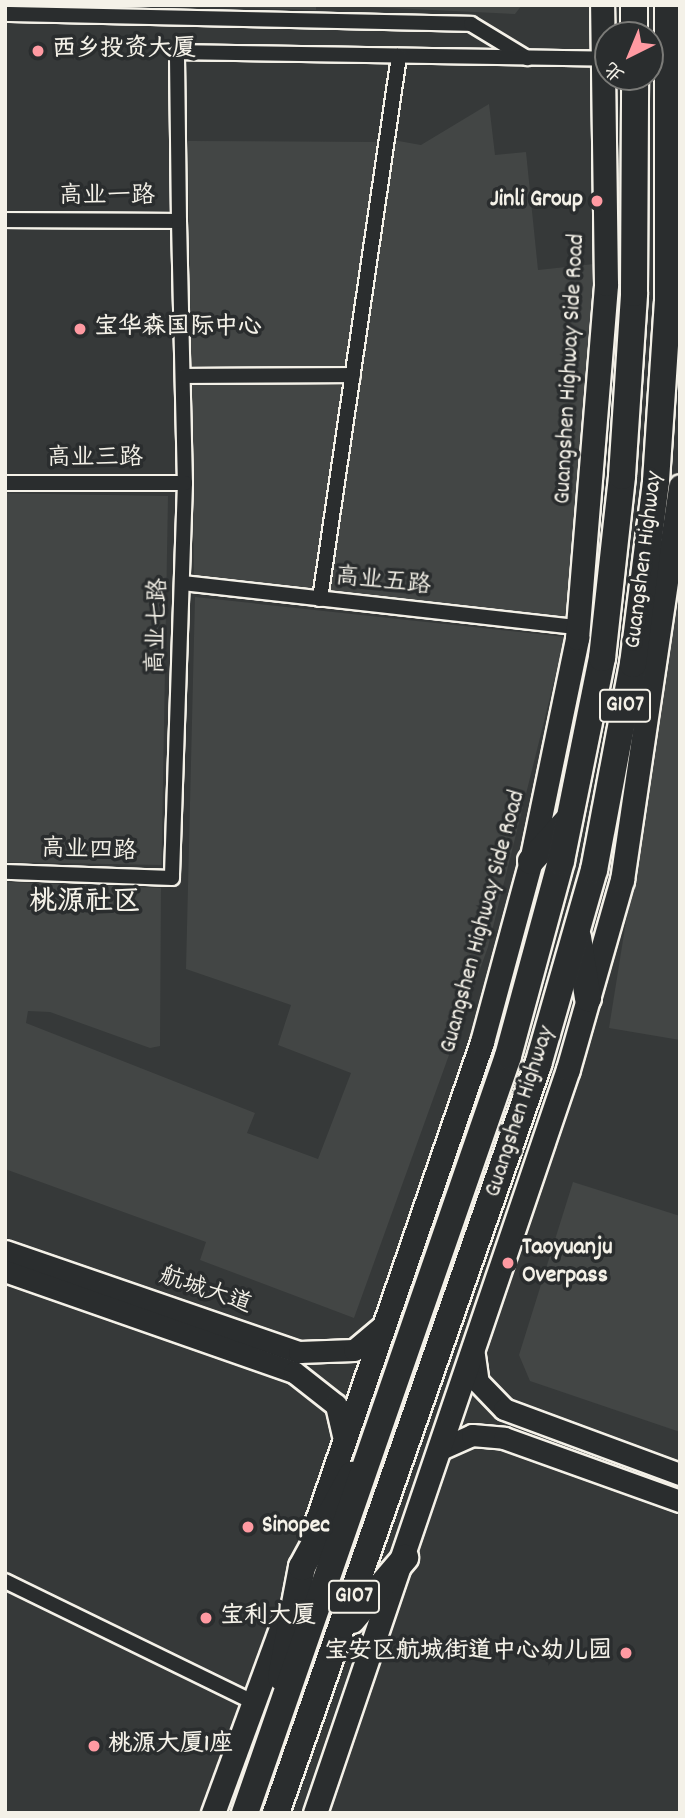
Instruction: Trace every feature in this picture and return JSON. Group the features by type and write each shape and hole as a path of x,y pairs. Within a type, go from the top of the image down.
{"highway":[{"name":"Guangshen Highway","path":"577,930 633,664 656,481 668,302 668,5"},
{"name":"Guangshen Highway","path":"569,819 601,658 622,476 634,293 635,91"},
{"path":"531,861 569,819"},
{"name":"G107","path":"246,1813 508,1056 569,819"},
{"path":"577,930 588,998"},
{"name":"G107","path":"276,1813 342,1632 538,1065 577,930"},
{"path":"267,1752 302,1567 386,1411"},
{"path":"342,1632 405,1558"}],"main road":[{"name":"Guangshen Highway Side Road","path":"213,1813 255,1703 482,1042 531,861 578,627 606,284 605,91"},
{"path":"315,1813 443,1448 473,1344 588,998 622,880 680,486"},
{"name":"航城大道","path":"5,1251 299,1352 354,1350 383,1326"},
{"name":"航城大道","path":"5,1271 294,1372 327,1393 342,1421 344,1440"},
{"path":"473,1344 478,1382 494,1403 680,1474"},
{"path":"443,1448 486,1434 680,1501"},
{"path":"584,1467 576,1450 592,1442"}],"street":[{"path":"5,14 471,24 527,58"},
{"path":"179,221 177,52 594,59"},
{"path":"320,599 398,56"},
{"name":"高业一路","path":"5,220 179,221 183,376"},
{"path":"183,376 353,375"},
{"name":"高业七路","path":"172,878 183,583 183,376"},
{"name":"高业三路","path":"5,483 185,482"},
{"name":"高业五路","path":"183,583 578,627"},
{"name":"高业四路","path":"5,872 172,878"},
{"path":"5,1581 255,1703"}],"shaded area":[{"path":"161,5 316,5 316,10"},
{"path":"329,5 522,5 515,14"},
{"path":"489,104 495,155 526,152 538,270 594,264 570,618 329,591 393,140 421,145"},
{"path":"188,141 377,142 346,367 191,367"},
{"path":"343,382 313,588 194,576 191,383"},
{"path":"5,493 168,496 162,865 5,862"},
{"path":"680,582 680,1040 609,1028"},
{"path":"195,597 565,637 488,947 354,1318 200,1260 206,1242 5,1169 5,882 161,888 160,1046 150,1048 50,1012 28,1011 26,1023 255,1113 247,1133 318,1159 351,1073 278,1045 291,1005 186,969"},
{"path":"573,1182 680,1216 680,1432 530,1381 519,1355"}],"place":[{"name":"西乡投资大厦","path":"38,51"},
{"name":"Jinli Group","path":"597,201"},
{"name":"宝华森国际中心","path":"80,329"},
{"name":"Taoyuanju Overpass","path":"508,1263"},
{"name":"Sinopec","path":"248,1527"},
{"name":"宝利大厦","path":"206,1618"},
{"name":"宝安区航城街道中心幼儿园","path":"626,1653"},
{"name":"桃源大厦1座","path":"94,1746"}],"district":[{"name":"桃源社区","path":"85,904"}]}
